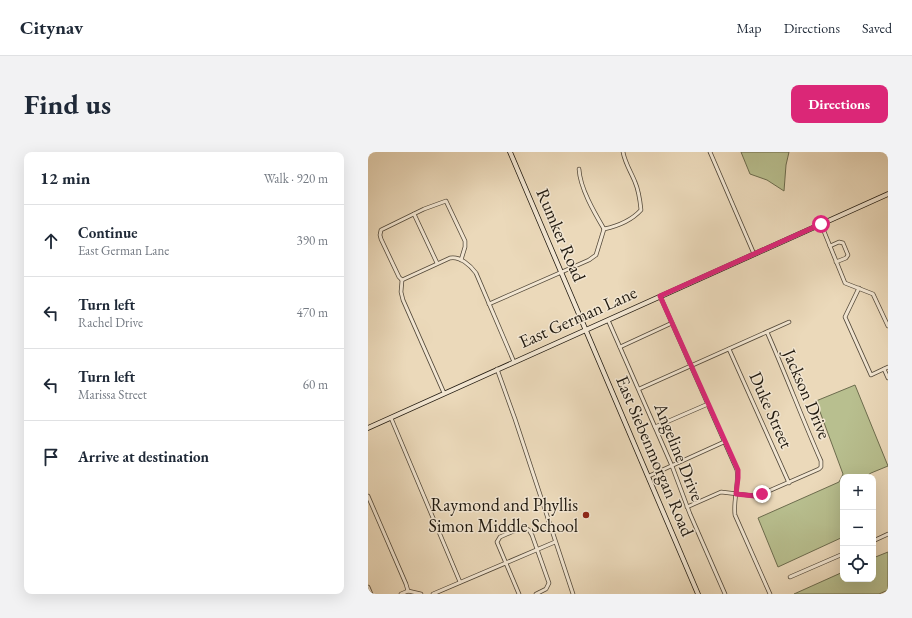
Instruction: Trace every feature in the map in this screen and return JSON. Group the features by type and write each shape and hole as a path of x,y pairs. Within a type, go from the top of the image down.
{"street":[{"name":"Rumker Road","path":"510,152 586,329"},
{"path":"604,229 634,218 641,210 638,193 624,159 624,152"},
{"path":"710,152 754,254"},
{"path":"490,304 589,260 596,255 604,229 580,179 579,169"},
{"name":"East German Lane","path":"368,428 888,194"},
{"path":"402,280 398,277 380,235 381,230 446,201 465,241 465,247 461,260"},
{"path":"414,214 437,263"},
{"path":"821,224 845,283 873,294 888,326"},
{"path":"830,246 843,242 848,255 846,258 836,262"},
{"path":"402,280 453,257 471,266 476,273 490,304 514,362"},
{"path":"402,280 401,292 403,300 444,393"},
{"path":"859,288 845,317 871,375 888,367"},
{"path":"660,296 724,442 738,470 734,508 735,515 770,594"},
{"name":"Angeline Drive","path":"608,320 672,466 687,507 725,594"},
{"path":"639,389 789,322"},
{"path":"620,347 672,323"},
{"name":"East Siebenmorgan Road","path":"586,329 698,594"},
{"name":"Jackson Drive","path":"767,332 790,385 796,404 821,460 821,467 819,470 789,483"},
{"name":"Duke Street","path":"729,349 789,483"},
{"path":"497,369 573,594"},
{"path":"884,369 888,378"},
{"path":"655,427 708,404"},
{"path":"391,418 460,582"},
{"path":"649,476 724,442"},
{"path":"687,507 722,492 755,496 789,483"},
{"path":"368,496 408,591"},
{"path":"519,594 498,545 498,539 523,527 529,530 549,583 546,589 536,594"},
{"path":"876,540 888,534"},
{"path":"433,594 505,562 555,542"},
{"path":"790,577 840,555"},
{"path":"368,587 371,594"},
{"path":"401,594 408,591 421,594"}],"green space":[{"path":"741,152 789,152 786,165 784,191 767,180 750,174"},
{"path":"855,385 888,466 870,474 843,474 816,401"},
{"path":"840,480 840,538 778,567 758,518 839,482"},
{"path":"888,552 888,590 879,594 794,594 840,573 840,582 876,582 876,557"}],"place":[{"name":"Raymond and Phyllis Simon Middle School","path":"586,515"}],"route":[{"path":"762,494 755,496 736,494 738,470 724,442 660,296 821,224"}]}
